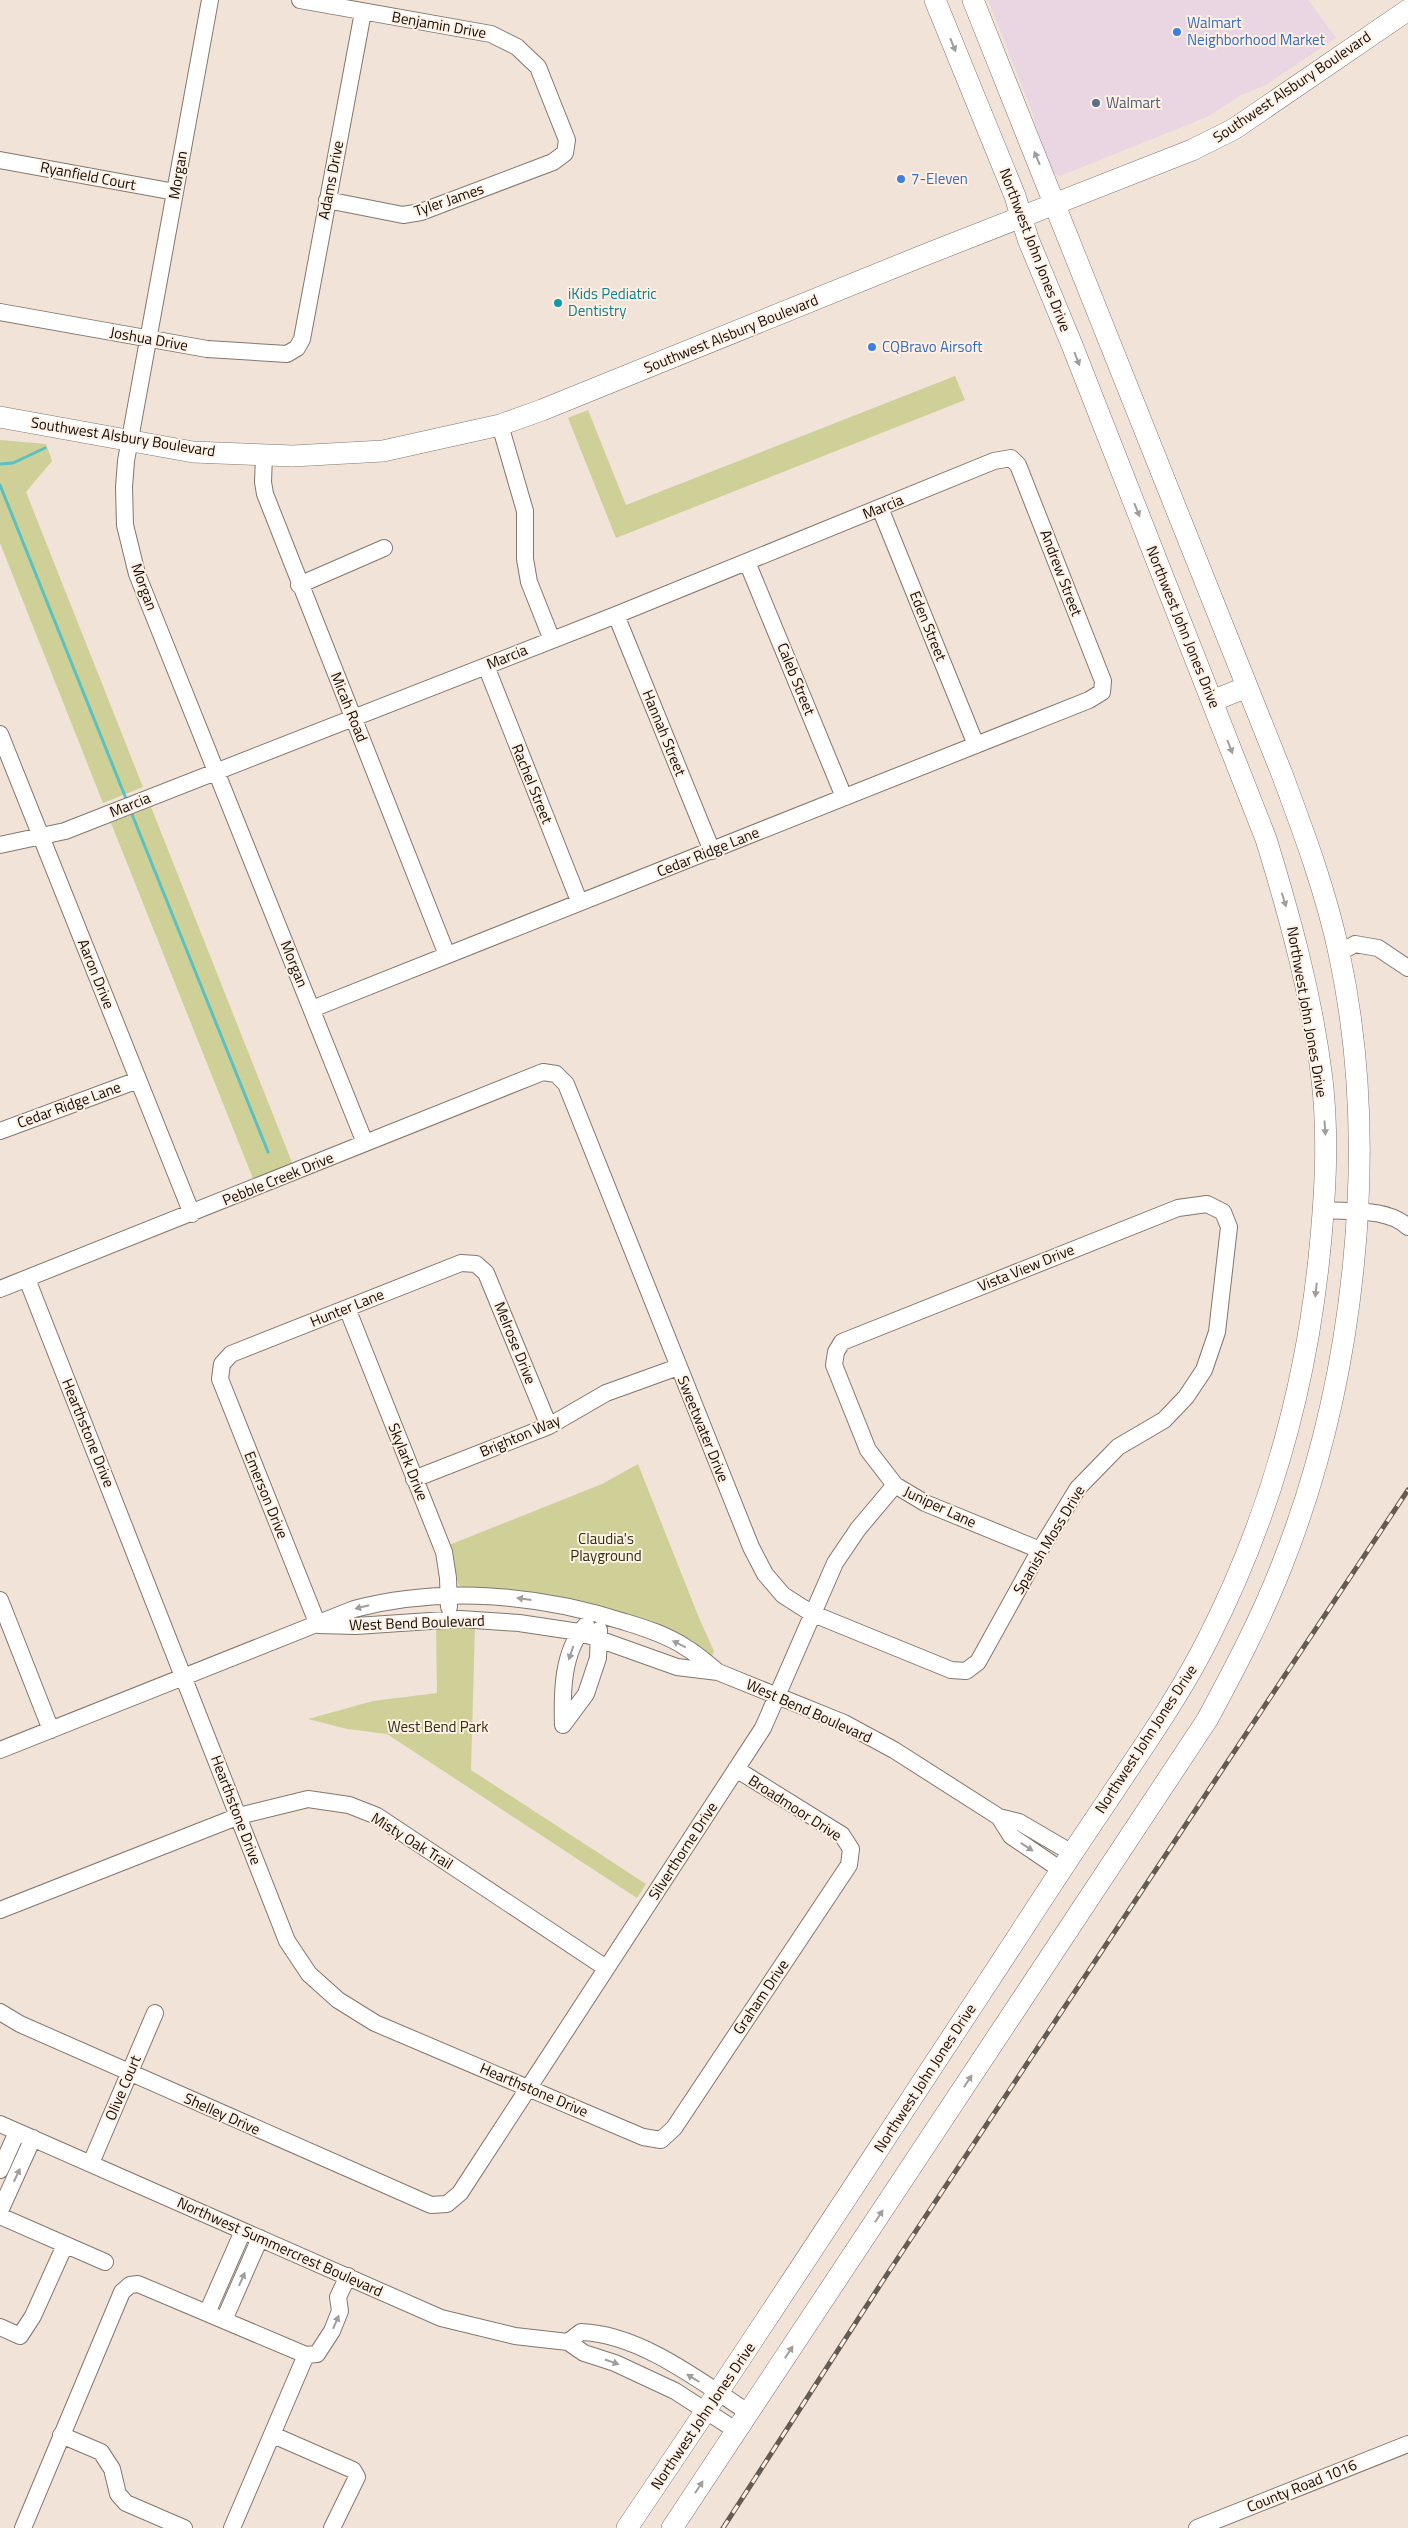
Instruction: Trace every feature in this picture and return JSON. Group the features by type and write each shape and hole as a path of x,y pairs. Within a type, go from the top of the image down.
{"main road":[{"name":"Northwest John Jones Drive","path":"627,2528 719,2393 1066,1862 1170,1707 1208,1639 1247,1554 1274,1482 1294,1409 1313,1315 1324,1210 1326,1148 1322,1078 1304,977 1288,913 1266,839 1028,239 1022,218 934,0"},
{"path":"672,2528 1207,1720 1243,1653 1282,1565 1309,1488 1327,1418 1346,1321 1361,1147 1357,1077 1339,953 1309,846 1056,203 973,0"},
{"name":"Southwest Alsbury Boulevard","path":"0,417 193,452 264,456 383,451 500,424 599,388 1192,150 1234,129 1408,10"},
{"path":"1212,701 1248,687"}],"street":[{"name":"Morgan","path":"210,0 129,441 124,488 125,524 137,574 364,1143"},
{"name":"Benjamin Drive","path":"300,0 491,34 517,47 538,67 567,140 565,153"},
{"name":"Adams Drive","path":"297,348 302,339 363,12"},
{"name":"Tyler James","path":"327,200 403,215 421,212 553,162 565,153"},
{"name":"Ryanfield Court","path":"0,160 175,192"},
{"name":"Joshua Drive","path":"0,312 206,349 287,354 297,348"},
{"path":"500,424 525,512 525,559 529,582 552,640"},
{"name":"Micah Road","path":"264,456 263,482 265,494 447,955"},
{"name":"Marcia","path":"0,845 65,831 616,615 994,461 1011,458"},
{"name":"Andrew Street","path":"1011,458 1018,465 1103,680 1102,692"},
{"name":"Eden Street","path":"880,508 976,744"},
{"path":"300,585 384,548"},
{"name":"Caleb Street","path":"747,562 844,797"},
{"name":"Hannah Street","path":"616,615 712,851"},
{"name":"Rachel Street","path":"486,666 579,901"},
{"name":"Cedar Ridge Lane","path":"312,1009 579,901 712,851 1089,700 1102,692"},
{"name":"Aaron Drive","path":"0,734 192,1214"},
{"path":"1339,953 1355,944 1378,948 1408,968"},
{"name":"Pebble Creek Drive","path":"0,1289 192,1214 543,1072 556,1074"},
{"name":"Sweetwater Drive","path":"556,1074 566,1084 751,1548 765,1574 783,1596 811,1613 951,1670 966,1671"},
{"name":"Cedar Ridge Lane","path":"0,1129 138,1080"},
{"name":"Vista View Drive","path":"836,1352 842,1342 1178,1208 1207,1204 1223,1212"},
{"path":"1324,1210 1375,1213 1400,1220 1408,1227"},
{"name":"Spanish Moss Drive","path":"966,1671 978,1662 1040,1550 1078,1488 1097,1466 1118,1447 1164,1420 1186,1397 1204,1370 1217,1332 1229,1227 1223,1212"},
{"name":"Hunter Lane","path":"222,1364 231,1354 461,1263 476,1264"},
{"name":"Melrose Drive","path":"476,1264 486,1273 549,1426"},
{"name":"Hearthstone Drive","path":"27,1279 287,1940 310,1974 338,2000 375,2023 643,2137 661,2140"},
{"name":"Skylark Drive","path":"347,1308 444,1552 449,1596 449,1619"},
{"name":"Juniper Lane","path":"836,1352 834,1366 868,1450 895,1485 925,1503 1040,1550"},
{"name":"Emerson Drive","path":"222,1364 220,1379 318,1625"},
{"name":"Brighton Way","path":"414,1479 549,1426 606,1393 678,1367"},
{"name":"Silverthorne Drive","path":"447,2204 460,2193 763,1728 834,1563 858,1529 895,1485"},
{"name":"West Bend Boulevard","path":"0,1750 318,1625 354,1608 372,1604 449,1596 521,1598 597,1613 645,1628 685,1646 718,1672"},
{"path":"0,1600 51,1730"},
{"path":"597,1613 601,1640 598,1658 586,1694 563,1725 562,1687 579,1632 597,1613"},
{"name":"West Bend Boulevard","path":"318,1625 356,1626 449,1619 519,1623 579,1632 677,1667 718,1672 844,1723 894,1750 999,1817 1019,1822 1066,1862"},
{"name":"Broadmoor Drive","path":"736,1769 842,1835 851,1849"},
{"name":"Misty Oak Trail","path":"0,1910 239,1816 308,1799 349,1805 377,1816 606,1968"},
{"name":"Graham Drive","path":"661,2140 674,2128 844,1874 849,1865 851,1849"},
{"name":"Shelley Drive","path":"0,2012 20,2024 431,2205 447,2204"},
{"name":"Olive Court","path":"91,2163 155,2013"},
{"name":"Northwest Summercrest Boulevard","path":"0,2124 441,2318 515,2336 568,2342 584,2353 615,2363 675,2391 737,2431"},
{"path":"0,2170 17,2132"},
{"path":"0,2211 33,2138"},
{"path":"0,2216 104,2262"},
{"path":"207,2313 243,2230"},
{"path":"231,2324 260,2238"},
{"path":"0,2327 20,2336 33,2316 65,2245"},
{"path":"23,2528 122,2292 130,2285 138,2284 306,2355 317,2354 332,2331 340,2311 338,2297 348,2276"},
{"name":"Northwest Summercrest Boulevard","path":"568,2342 581,2332 614,2337 663,2359 749,2413"},
{"path":"232,2528 306,2355"},
{"path":"61,2435 101,2452 112,2469 118,2494 126,2503 184,2528"},
{"path":"273,2435 354,2470 357,2476 332,2528"},
{"name":"County Road 1016","path":"1197,2528 1408,2444"}],"shaded area":[{"path":"988,0 1308,0 1336,38 1266,85 1241,95 1207,117 1060,176 1051,172 1043,154 1033,114"}],"green space":[{"path":"955,376 965,400 616,538 568,418 588,410 626,505"},
{"path":"0,440 46,444 52,461 26,492 143,787 103,803 0,543"},
{"path":"151,807 293,1165 254,1181 111,823"},
{"name":"Claudia's Playground","path":"638,1464 714,1651 712,1657 679,1637 459,1586 449,1545 602,1484"},
{"name":"West Bend Park","path":"436,1626 475,1626 471,1770 646,1884 637,1898 387,1734 347,1729 308,1719 373,1701 437,1693"}],"waterway":[{"path":"0,464 13,463 45,448"},
{"path":"0,485 127,801"},
{"path":"131,812 268,1152"}],"railway":[{"path":"723,2528 884,2279 1408,1490"}],"place":[{"name":"Walmart Neighborhood Market","path":"1177,32"},
{"name":"Walmart","path":"1096,103"},
{"name":"7-Eleven","path":"901,179"},
{"name":"iKids Pediatric Dentistry","path":"558,303"},
{"name":"CQBravo Airsoft","path":"872,347"}]}
